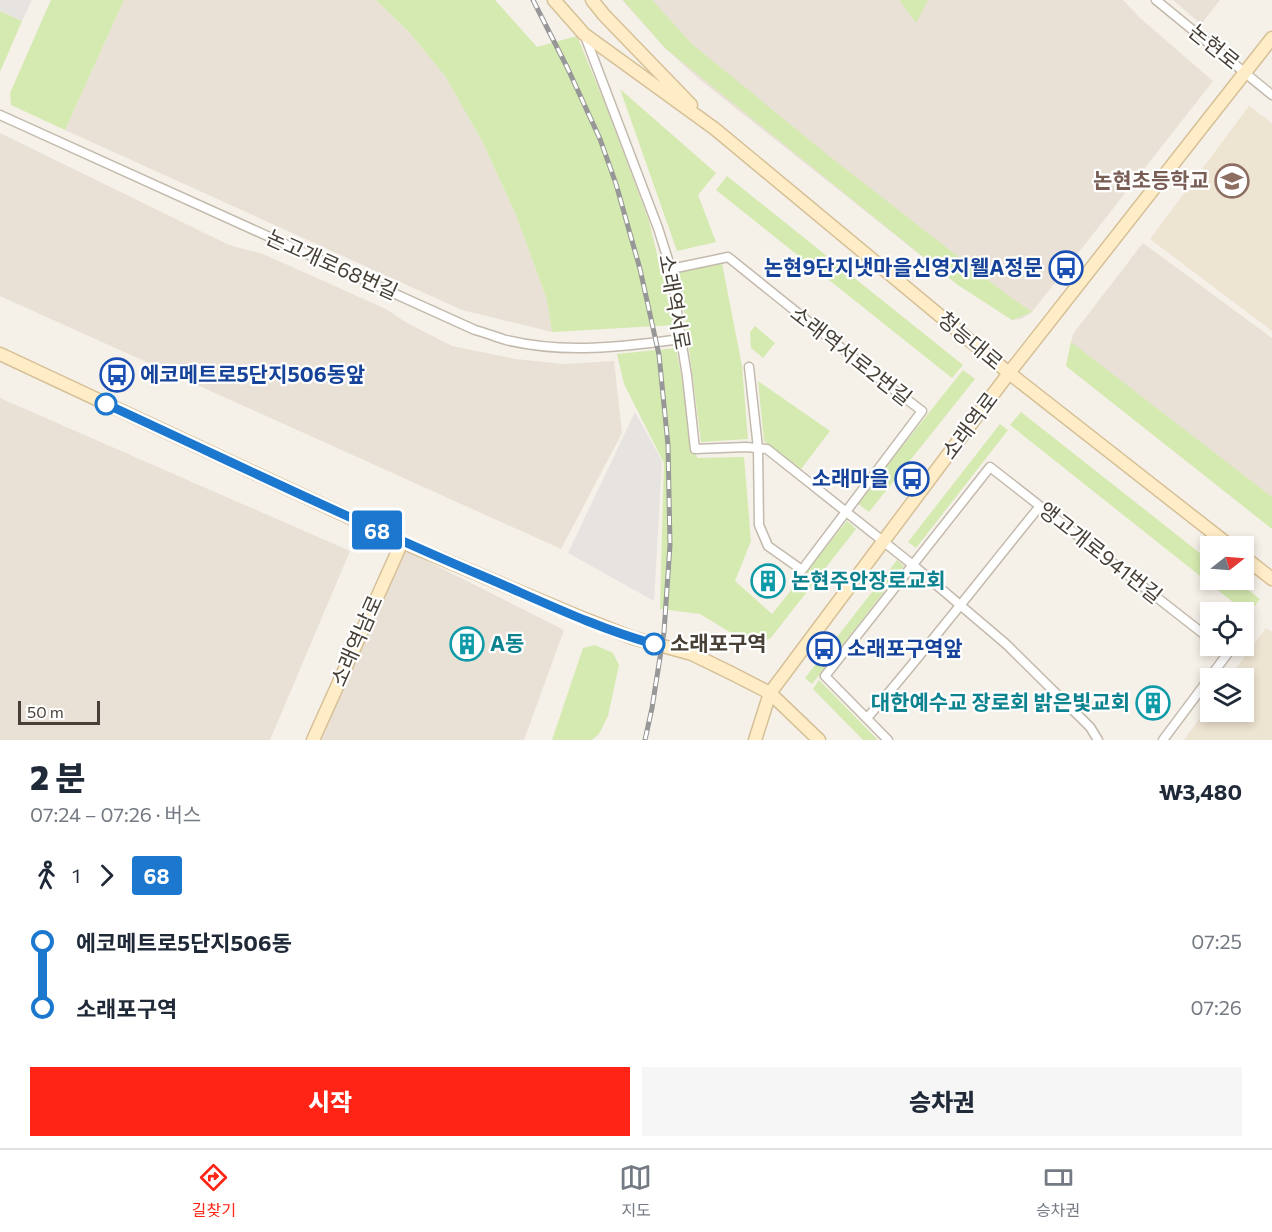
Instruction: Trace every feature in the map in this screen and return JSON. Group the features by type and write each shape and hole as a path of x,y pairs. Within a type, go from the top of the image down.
{"street":[{"name":"청능대로","path":"554,0 584,34 715,129 1009,373 1217,536"},
{"name":"청능대로","path":"592,0 715,129"},
{"name":"논현로","path":"1156,0 1272,95"},
{"name":"소래역서로","path":"584,34 658,228 671,269 695,449 746,447 767,449 846,511 1010,647 1090,727 1098,740"},
{"name":"소래역로","path":"755,740 770,693 1009,373 1272,38"},
{"name":"논고개로68번길","path":"0,115 475,330 506,340 541,346 580,348 617,347 681,339"},
{"name":"소래역서로2번길","path":"671,269 728,257 922,411 846,511"},
{"path":"0,354 402,542 633,638 692,654 770,693 819,740"},
{"path":"748,367 758,448 759,525 768,546 802,570 846,511"},
{"name":"앵고개로941번길","path":"912,565 990,467 1200,631"},
{"path":"867,718 914,664 1040,506"},
{"name":"소래역남로","path":"313,740 402,542"},
{"path":"888,740 825,676 912,565"},
{"path":"1254,565 1272,579"},
{"path":"1163,740 1226,656"}],"shaded area":[{"path":"0,0 32,0 22,21 0,11"},
{"path":"124,0 376,0 409,32 445,76 483,143 516,215 547,300 552,332 462,310 65,130"},
{"path":"622,0 1123,0 1140,18 1213,81 1032,312 1021,319 1012,320 958,285 699,79 665,48"},
{"path":"1173,0 1220,0 1201,24"},
{"name":"논현초등학교","path":"1249,106 1272,123 1272,331 1150,239"},
{"path":"0,133 229,245 263,254 386,309 407,323 452,346 516,359 563,364 614,361 622,433 561,549 0,296"},
{"path":"1143,243 1272,338 1272,528 1066,366 1073,334"},
{"path":"0,398 350,551 270,740 0,740"},
{"path":"635,412 662,461 654,601 568,553"},
{"path":"399,547 564,630 524,740 313,740"},
{"path":"1266,628 1272,632 1272,740 1184,740 1200,718 1200,722 1254,722 1254,668 1236,668 1245,656 1254,656 1254,644"}],"green space":[{"path":"51,0 124,0 65,130 11,105 10,93"},
{"path":"376,0 495,0 537,47 577,36 649,221 674,325 552,332 547,300 516,215 483,143 445,76 409,32"},
{"path":"623,0 652,0 692,44 829,156 1032,312 1012,320 958,285 665,48"},
{"path":"899,0 928,0 916,23"},
{"path":"0,11 22,21 0,72"},
{"path":"620,89 716,173 698,195 716,242 677,251"},
{"path":"727,176 963,365 952,378 716,190"},
{"path":"722,263 742,366 748,439 701,442 679,271"},
{"path":"755,326 775,343 763,358 751,348 750,332"},
{"path":"1071,342 1272,497 1272,529 1066,366"},
{"path":"676,348 697,458 744,457 751,541 735,581 772,614 847,521 856,529 770,639 748,643 700,614 660,609 664,463 624,384 617,354"},
{"path":"963,370 975,379 869,512 857,503"},
{"path":"758,381 830,431 801,469 764,441"},
{"path":"1021,412 1200,553 1200,576 1010,425"},
{"path":"1000,424 1008,430 916,548 908,542"},
{"path":"897,560 904,566 812,684 805,678"},
{"path":"1218,590 1248,590 1260,599 1254,606 1254,602 1233,602"},
{"path":"595,645 613,653 619,665 608,716 599,734 592,740 552,740 583,648"},
{"path":"819,680 878,740 863,740 813,689"}],"railway":[{"path":"533,0 600,139 616,184 640,269 659,355 668,445 670,545 664,632 645,740"}],"bus line":[{"name":"68","path":"106,404 402,542 577,616 654,644"}],"place":[{"name":"논현초등학교","path":"1232,181"},
{"name":"논현9단지냇마을신영지웰A정문","path":"1066,268"},
{"name":"에코메트로5단지506동앞","path":"117,375"},
{"name":"소래마을","path":"912,479"},
{"name":"논현주안장로교회","path":"768,581"},
{"name":"A동","path":"467,644"},
{"name":"소래포구역","path":"654,644"},
{"name":"소래포구역앞","path":"824,649"},
{"name":"대한예수교 장로회 밝은빛교회","path":"1153,703"}]}
